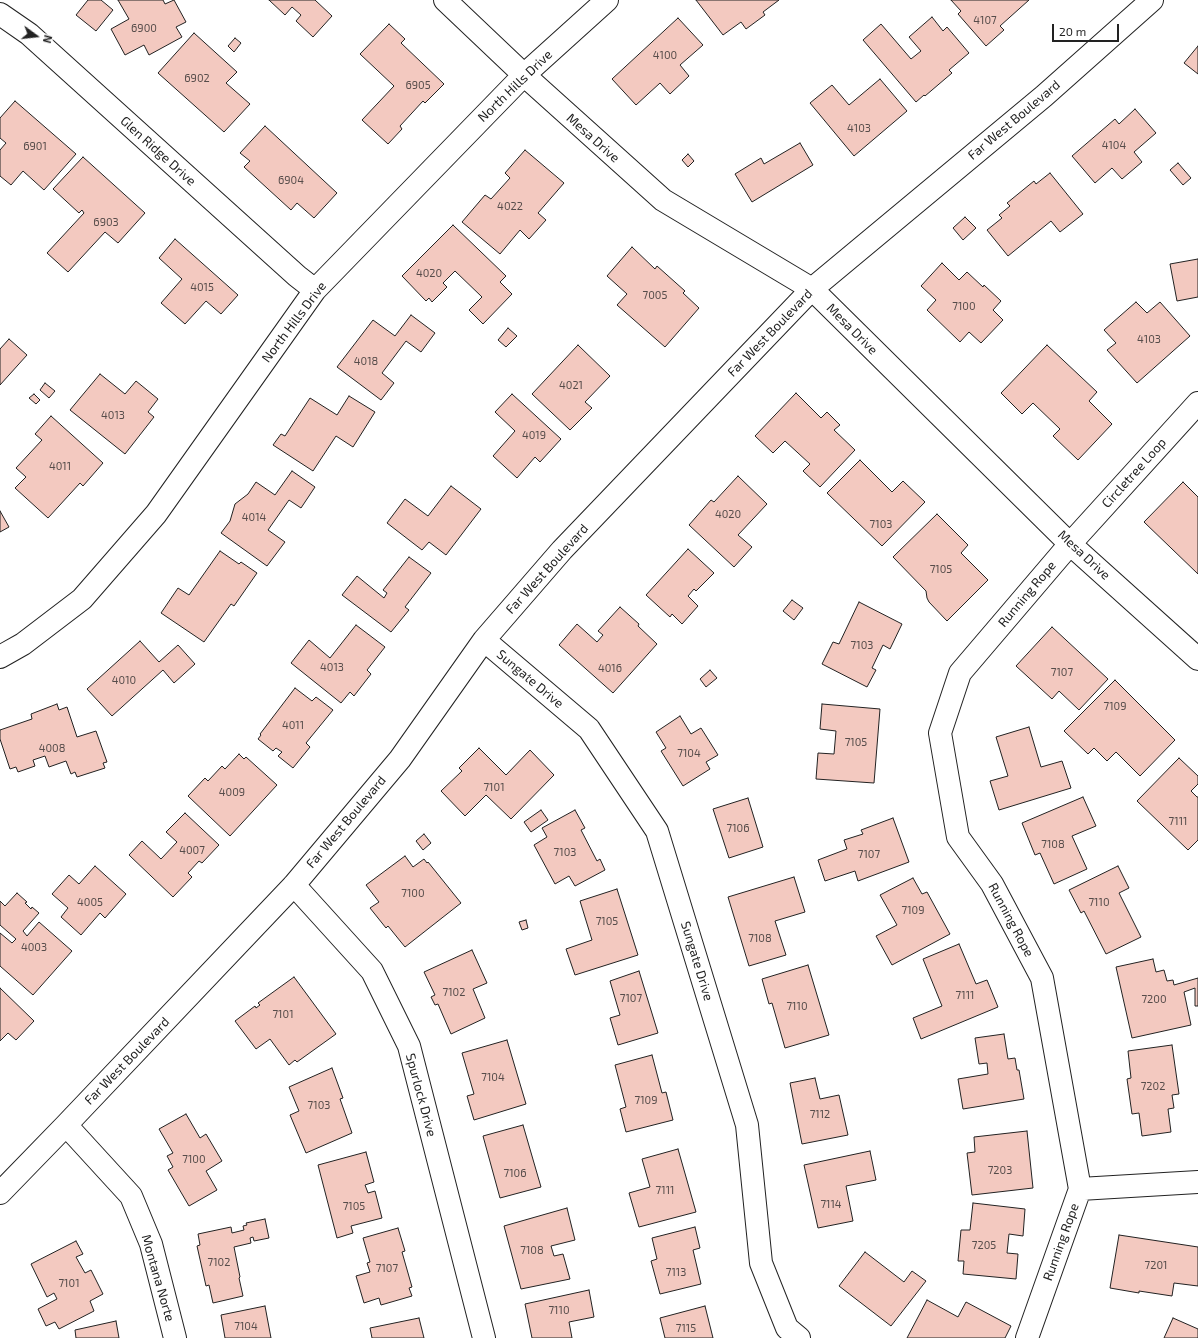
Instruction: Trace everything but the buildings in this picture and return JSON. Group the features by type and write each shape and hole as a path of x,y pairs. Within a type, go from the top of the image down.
{"street":[{"name":"Mesa Drive","path":"445,0 524,75 662,200 812,289 1070,544 1198,659"},
{"name":"North Hills Drive","path":"0,657 23,644 82,599 156,514 315,290 524,75 607,0"},
{"name":"Far West Boulevard","path":"0,1193 294,885 400,759 484,640 562,550 812,289 1044,96 1152,0"},
{"name":"Glen Ridge Drive","path":"0,14 28,34 291,271 315,290"},
{"name":"Circletree Loop","path":"1070,544 1198,403"},
{"name":"Running Rope","path":"1027,1338 1080,1189 1042,978 992,884 958,837 940,733 960,673 1070,544"},
{"name":"Sungate Drive","path":"484,640 589,729 657,831 747,1125 761,1263 787,1328 800,1338"},
{"name":"Spurlock Drive","path":"294,885 372,971 409,1046 484,1338"},
{"name":"Montana Norte","path":"66,1125 131,1196 150,1244 175,1338"},
{"path":"1080,1189 1198,1182"}]}
